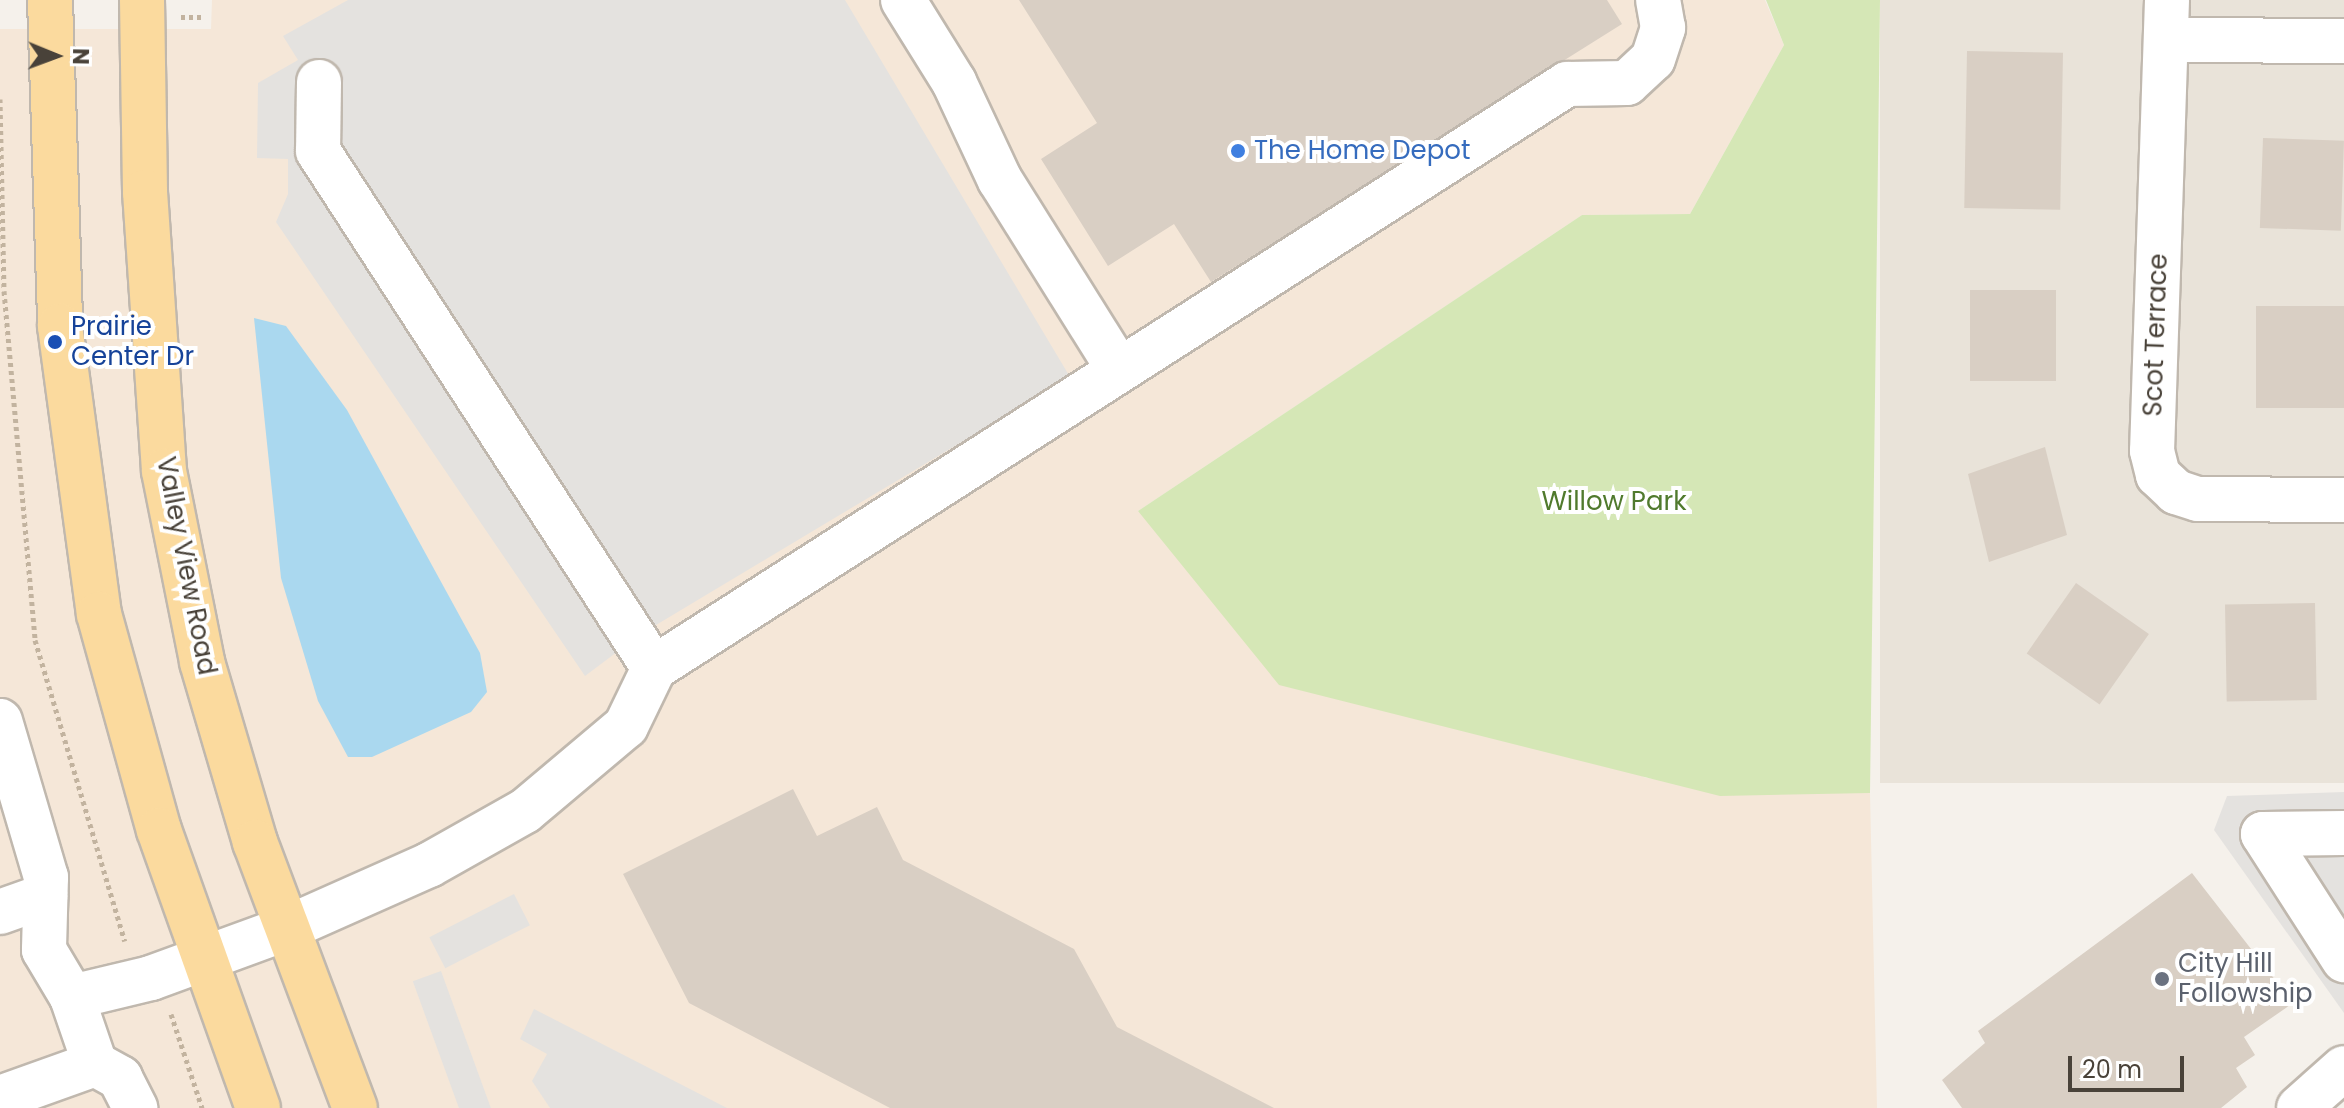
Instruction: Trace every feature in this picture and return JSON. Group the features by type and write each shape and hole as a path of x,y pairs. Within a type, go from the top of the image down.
{"main road":[{"path":"50,0 60,326 83,521 119,704 202,955 258,1108"},
{"name":"Valley View Road","path":"142,0 145,192 164,471 202,662 285,929 355,1108"}],"street":[{"path":"903,0 954,82 1000,180 1118,368"},
{"path":"72,997 151,978 202,955 285,929 429,865 525,811 626,726 654,668 1118,368 1567,84 1627,83 1653,59 1663,28 1658,0"},
{"path":"2166,20 2344,41"},
{"name":"Scot Terrace","path":"2166,20 2152,451 2158,475 2176,492 2198,499 2344,500"},
{"path":"319,82 318,151 654,668"},
{"path":"0,721 46,877 44,950 72,997 95,1064 120,1078 135,1108"},
{"path":"2344,833 2263,834 2344,960"},
{"path":"0,912 45,896"},
{"path":"0,1098 95,1064"},
{"path":"2299,1108 2344,1068"}],"shaded area":[{"path":"212,0 1765,0 1784,45 1690,214 1582,215 1138,511 1646,778 1870,793 1877,1108 0,1108 0,29 211,29"},
{"path":"348,0 845,0 1070,377 641,634 585,676 276,222 288,194 288,159 257,158 258,83 298,60 283,36"},
{"path":"1880,0 2344,0 2344,783 1880,783"},
{"path":"2344,792 2344,1013 2214,830 2227,796"},
{"path":"514,894 530,925 445,968 429,937"},
{"path":"441,971 491,1108 459,1108 413,981"},
{"path":"534,1009 727,1108 550,1108 532,1081 547,1054 520,1039"}],"green space":[{"name":"Willow Park","path":"1766,0 1880,0 1870,793 1720,796 1279,685 1138,511 1582,215 1690,214 1784,45"}],"water":[{"path":"254,318 286,326 347,410 480,653 487,692 471,712 372,757 348,757 318,701 281,578"}],"building":[{"name":"The Home Depot","path":"1019,0 1607,0 1622,24 1211,282 1174,224 1108,266 1041,159 1097,123"},
{"path":"1967,51 2063,53 2060,210 1964,208"},
{"path":"2263,138 2344,141 2341,231 2260,228"},
{"path":"1970,290 2056,290 2056,381 1970,381"},
{"path":"2256,306 2344,306 2344,408 2256,408"},
{"path":"2045,447 2067,535 1989,562 1968,474"},
{"path":"2076,583 2149,634 2100,704 2027,653"},
{"path":"2315,603 2317,700 2227,702 2225,605"},
{"path":"793,789 817,836 877,807 903,860 1074,949 1117,1027 1274,1108 890,1108 689,1003 623,874"},
{"name":"City Hill Followship","path":"2192,873 2293,1003 2244,1037 2255,1055 2236,1068 2247,1087 2221,1108 1962,1108 1942,1080 1985,1043 1978,1031"}],"place":[{"name":"The Home Depot","path":"1238,151"},
{"name":"Prairie Center Dr","path":"55,342"},
{"name":"City Hill Followship","path":"2162,979"}]}
